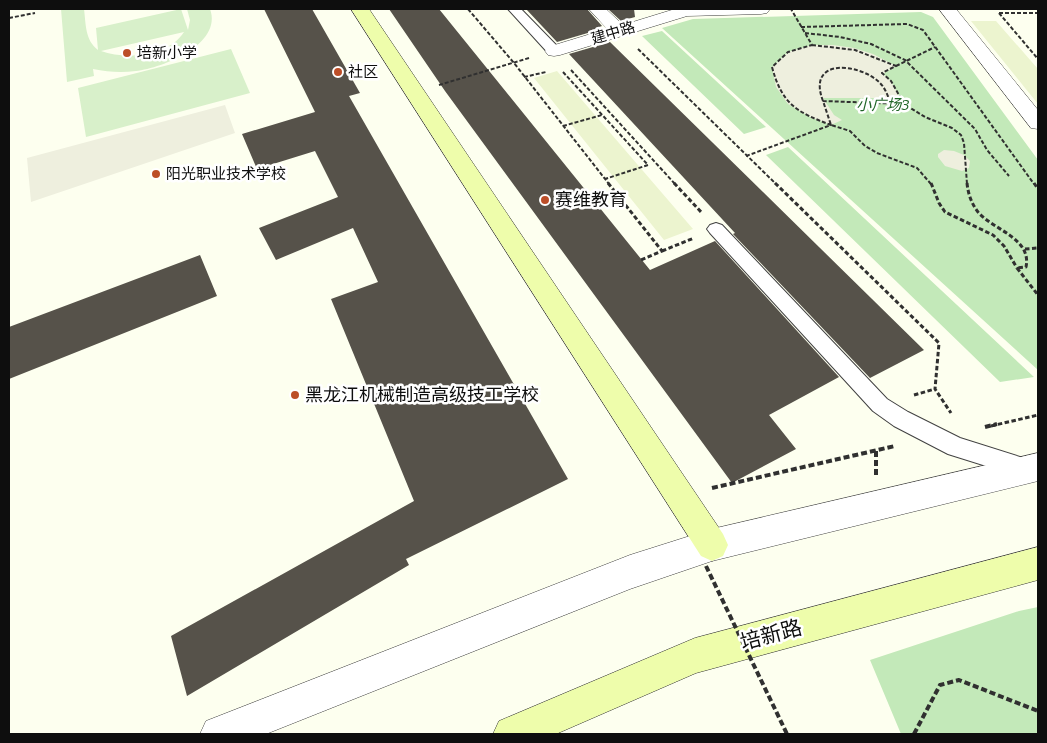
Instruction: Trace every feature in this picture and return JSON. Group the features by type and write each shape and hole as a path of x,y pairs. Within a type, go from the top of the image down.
{"street":[{"path":"360,9 679,496 709,556"},
{"path":"596,9 619,31"},
{"name":"建中路","path":"554,51 686,11 761,9"},
{"path":"947,9 1038,123"},
{"path":"219,734 630,572 709,556 1033,468"},
{"name":"培新路","path":"512,734 695,656 1038,563"}],"lane":[{"path":"514,9 554,51"},
{"path":"716,229 880,405 956,447 1033,468"}],"path":[{"path":"468,9 514,63 662,251"},
{"path":"791,9 812,45"},
{"path":"9,18 35,13"},
{"path":"1038,13 999,14 1038,60"},
{"path":"802,27 907,24 923,30 1038,189"},
{"path":"619,31 939,343 935,389 964,432"},
{"path":"805,34 840,37 871,44 905,60 975,129 987,150 1010,176"},
{"path":"896,66 874,54 854,48 812,45 788,52 772,67 776,87 788,104 810,118 852,131 861,143 872,152 896,158 923,173 933,184 939,204 944,210 955,219 993,234 1011,255 1016,268 1038,295"},
{"path":"935,47 905,60 882,74 891,81 904,104 925,117 952,128 961,135 964,143 968,196 972,205 980,214 1013,238 1024,249 1028,262 1026,267 1016,268"},
{"path":"554,51 716,229 641,260"},
{"path":"414,92 526,59"},
{"path":"831,125 818,89 823,73 833,69 845,68 863,72 880,83 891,104"},
{"path":"560,69 648,166 605,179"},
{"path":"524,77 551,71"},
{"path":"823,102 904,104"},
{"path":"563,126 602,115"},
{"path":"746,156 831,125"},
{"path":"1024,249 1038,248"},
{"path":"679,496 1038,415"},
{"path":"709,556 787,734"},
{"path":"914,734 940,685 959,680 1038,711"}],"green space":[{"path":"61,9 84,9 88,37 98,50 96,28 181,9 188,30 190,20 187,9 210,9 212,22 208,33 188,52 175,59 161,65 136,71 115,72 93,69 94,76 67,82","holes":["184,32 168,47 134,56 101,51"]},
{"name":"小广场3","path":"921,12 933,17 1038,160 1038,370 662,28 693,19"},
{"path":"971,21 996,21 1038,69 1038,104"},
{"path":"662,31 766,127 744,134 642,36"},
{"path":"231,49 250,93 86,137 78,88"},
{"path":"557,71 693,229 664,240 534,78"},
{"path":"788,147 1034,377 1000,382 766,155"},
{"path":"1038,607 1038,734 901,734 870,660 1019,611"}],"shaded area":[{"path":"812,45 854,48 873,54 896,66 883,74 891,81 900,98 823,98 834,115 842,120 831,125 810,117 788,104 776,87 772,67 788,52"},
{"path":"225,105 235,133 31,202 27,158"},
{"path":"944,150 964,155 970,161 969,168 962,171 945,166 938,157 938,154"}],"building":[{"path":"264,9 312,9 360,93 349,96 568,479 406,559 409,565 187,696 171,636 414,501 331,299 378,282 353,228 276,260 259,228 338,197 315,151 257,169 242,134 315,112"},
{"path":"389,9 439,9 650,270 715,241 839,377 769,415 796,449 732,483 445,91"},
{"path":"526,9 587,9 602,26 596,28 598,30 557,42"},
{"path":"608,9 634,9 635,17 621,21"},
{"path":"610,42 924,350 870,378 733,234 735,233 569,54"},
{"path":"200,255 217,296 9,379 9,327"}],"place":[{"name":"培新小学","path":"127,53"},
{"name":"社区","path":"338,72"},
{"name":"阳光职业技术学校","path":"156,174"},
{"name":"赛维教育","path":"545,200"},
{"name":"黑龙江机械制造高级技工学校","path":"295,395"}]}
